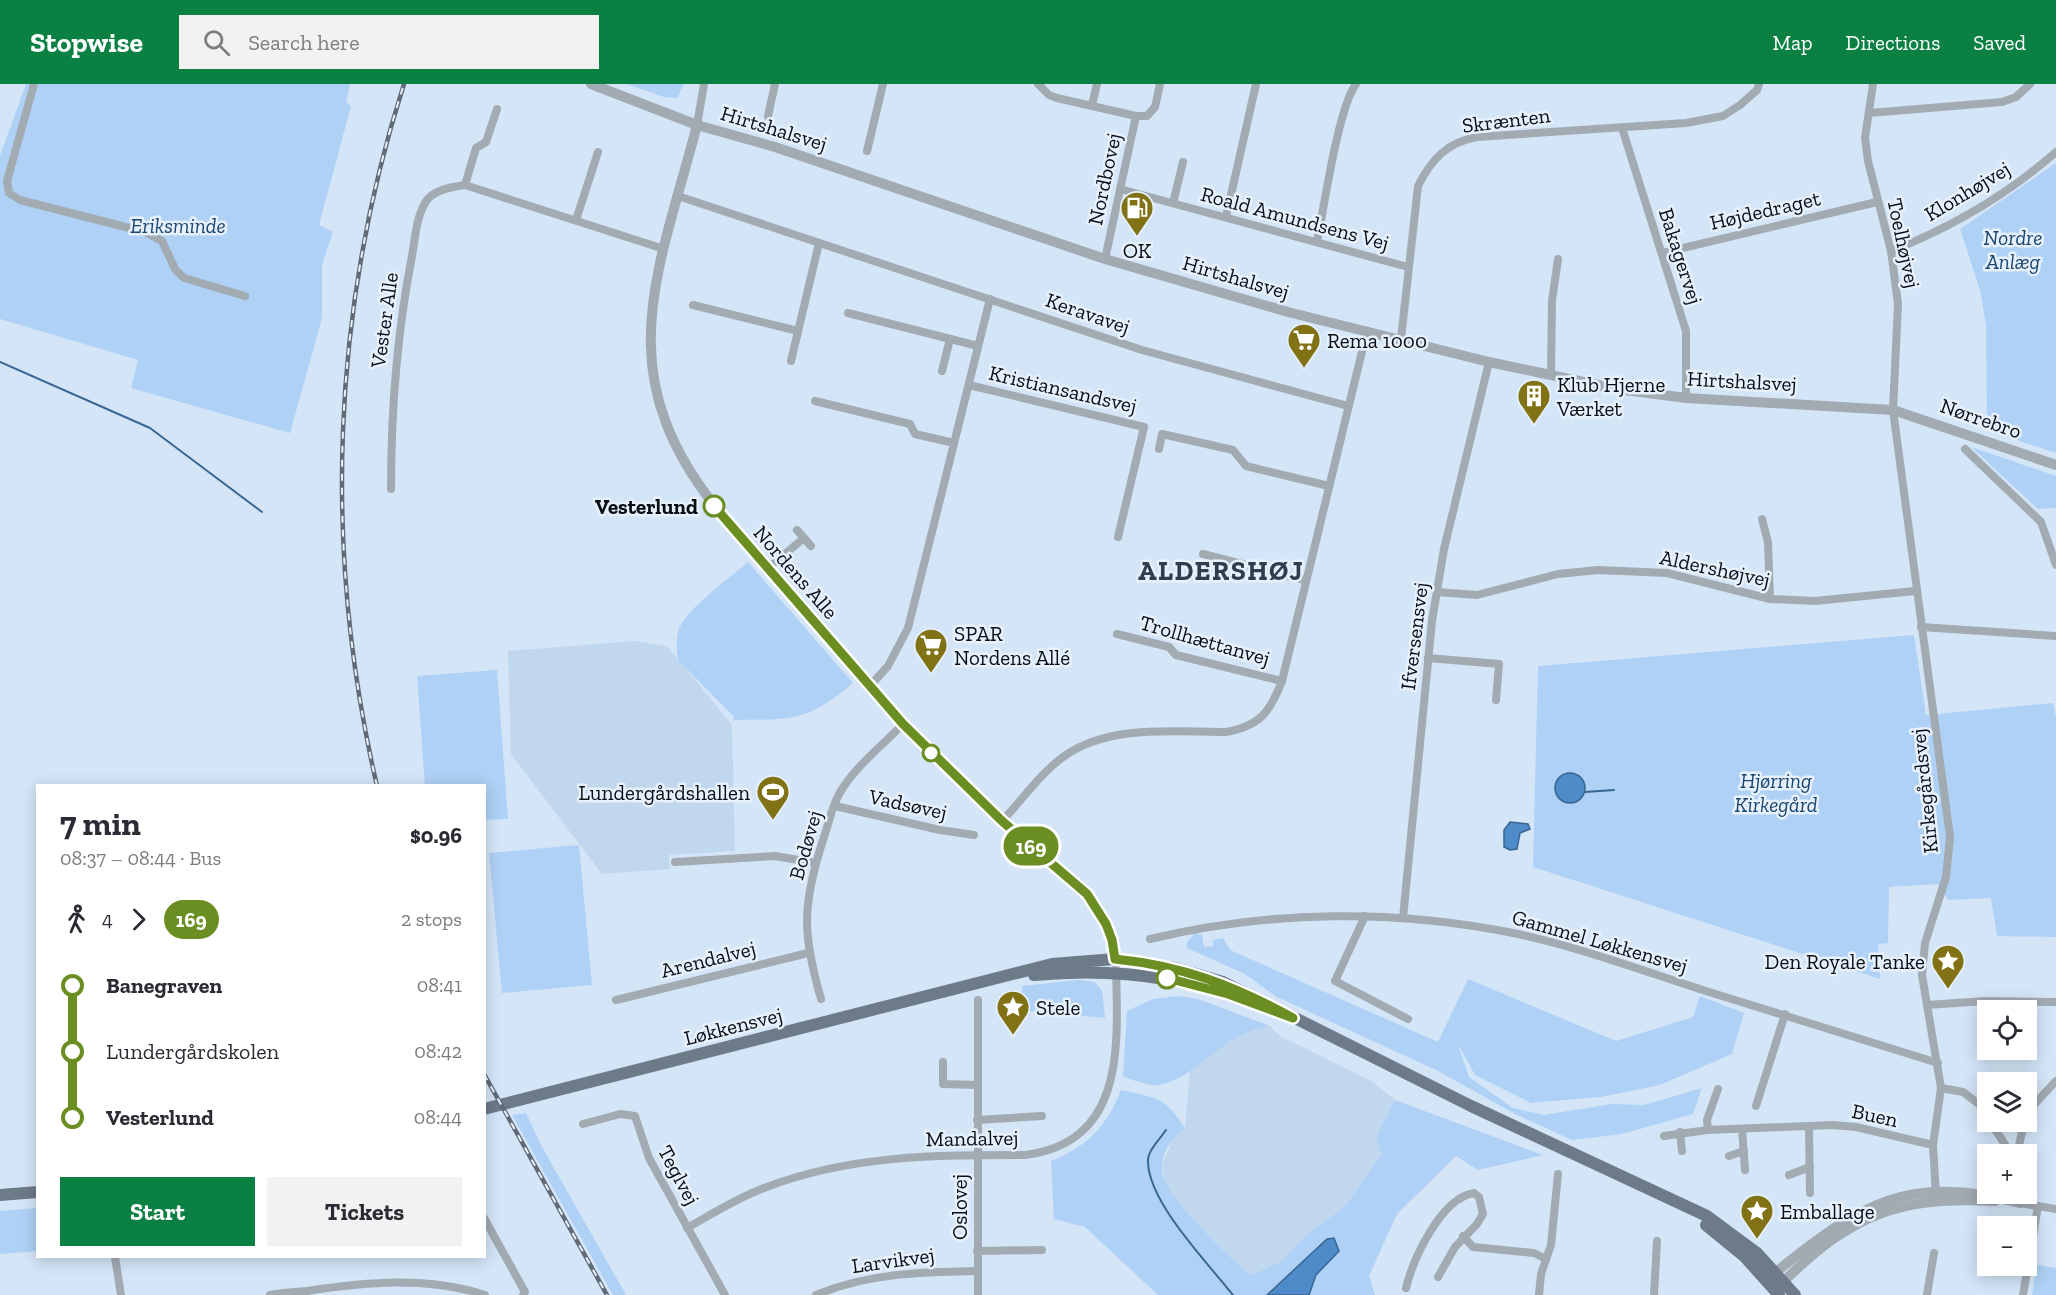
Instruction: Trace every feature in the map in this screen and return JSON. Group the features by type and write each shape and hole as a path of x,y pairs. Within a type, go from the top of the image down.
{"main road":[{"name":"Løkkensvej","path":"486,1108 1052,964 1115,959 1175,968 1211,978 1293,1018"},
{"name":"Løkkensvej","path":"992,981 1053,973 1116,972 1167,978 1202,986 1293,1018"},
{"path":"1293,1018 1707,1216 1741,1240 1780,1277 1795,1295"},
{"path":"1647,1188 1714,1230 1771,1284 1779,1295"},
{"path":"0,1195 36,1192"}],"street":[{"path":"34,84 7,181 9,193 20,200 146,232 162,241 175,269 184,278 245,296"},
{"name":"Hirtshalsvej","path":"591,84 697,125 775,147 1105,259 1233,298 1489,362 1617,389 1686,398 1893,410"},
{"path":"697,125 704,84"},
{"path":"768,116 775,84"},
{"path":"867,152 883,84"},
{"name":"Nordbovej","path":"1038,84 1057,98 1136,116 1105,259"},
{"name":"Nordbovej","path":"1092,105 1097,84"},
{"path":"1136,116 1147,116 1155,107 1160,84"},
{"path":"1226,217 1256,84"},
{"path":"1317,242 1341,126 1351,91 1356,84"},
{"name":"Skrænten","path":"1401,339 1418,186 1428,165 1442,151 1460,141 1477,137 1686,123 1723,116 1740,105 1756,90 1759,84"},
{"name":"Toelhøjvej","path":"1873,84 1865,138 1877,202 1891,251 1898,304 1893,410"},
{"path":"1869,113 2002,102 2016,97 2030,84"},
{"path":"497,109 486,142 476,148 465,185 663,249"},
{"name":"Nordens Alle","path":"697,125 663,249 649,329 658,400 668,430 694,481 869,687 903,724 1002,821 1095,903 1112,940 1115,959"},
{"name":"Bakagervej","path":"1622,128 1686,331 1686,398"},
{"path":"576,220 598,152"},
{"name":"Klonhøjvej","path":"1891,251 1958,220 2019,182 2056,152"},
{"name":"Roald Amundsens Vej","path":"1173,203 1183,162"},
{"name":"Vester Alle","path":"391,489 394,378 405,291 419,217 425,201 436,192 465,185"},
{"name":"Roald Amundsens Vej","path":"1120,189 1408,267"},
{"name":"Keravavej","path":"678,195 1142,350 1348,406"},
{"name":"Højdedraget","path":"1662,253 1877,202"},
{"path":"791,362 819,243"},
{"path":"1551,375 1552,301 1558,259"},
{"name":"Kristiansandsvej","path":"869,687 888,666 908,628 990,299"},
{"path":"693,305 798,331"},
{"name":"Kristiansandsvej","path":"848,313 978,345"},
{"name":"Trollhættanvej","path":"1002,821 1051,768 1081,746 1117,735 1226,732 1242,729 1260,720 1273,705 1282,681 1367,331"},
{"path":"942,371 951,339"},
{"name":"Ifversensvej","path":"1403,918 1428,658 1437,592 1444,549 1489,362"},
{"name":"Kristiansandsvej","path":"969,385 1144,427 1118,537"},
{"path":"815,401 910,424 915,434 954,444"},
{"name":"Nørrebro","path":"1893,410 2056,465"},
{"name":"Kirkegårdsvej","path":"1893,410 1915,591 1947,796 1950,837 1946,877 1923,959 1927,1005 1941,1088 1933,1145 1936,1196"},
{"path":"1159,449 1162,434 1233,450 1246,466 1329,486"},
{"path":"1965,449 2041,522 2056,565"},
{"path":"1762,519 1768,542 1770,599"},
{"path":"797,530 811,546"},
{"path":"767,569 804,538"},
{"path":"1203,554 1305,580"},
{"name":"Aldershøjvej","path":"1437,592 1477,595 1558,574 1598,570 1667,573 1770,599 1815,601 1915,591"},
{"path":"1921,627 2056,636"},
{"name":"Trollhættanvej","path":"1117,634 1169,647 1176,655 1282,681"},
{"path":"1428,658 1499,664 1496,700"},
{"name":"Bodøvej","path":"820,999 808,953 805,914 816,864 838,796 859,767 903,724"},
{"name":"Vadsøvej","path":"835,806 940,830 974,835"},
{"path":"675,862 775,856 816,864"},
{"path":"1365,916 1335,981 1408,1019"},
{"name":"Gammel Løkkensvej","path":"1150,939 1192,929 1203,930 1253,921 1365,916 1482,927 1565,945 1938,1063"},
{"name":"Arendalvej","path":"616,1000 808,953"},
{"name":"Mandalvej","path":"687,1228 762,1189 822,1169 884,1158 1042,1153 1073,1139 1097,1115 1106,1100 1112,1076 1117,1010 1115,959"},
{"name":"Oslovej","path":"978,1000 978,1295"},
{"path":"1927,1005 1985,1001 2056,1002"},
{"path":"1756,1106 1785,1014"},
{"path":"943,1062 943,1084 978,1085"},
{"path":"2037,1101 2056,1081"},
{"path":"1941,1088 1956,1089 1977,1103"},
{"path":"1708,1130 1707,1120 1718,1089"},
{"name":"Teglvej","path":"583,1124 620,1114 635,1116 649,1158 725,1295"},
{"path":"977,1120 1042,1116"},
{"path":"1809,1126 1810,1192"},
{"name":"Buen","path":"1664,1136 1680,1132 1708,1130 1809,1126 1856,1127 1933,1145"},
{"path":"1742,1129 1745,1170"},
{"path":"1680,1132 1682,1151"},
{"path":"1729,1156 1743,1151"},
{"path":"1789,1175 1810,1167"},
{"path":"1539,1295 1551,1245 1558,1174"},
{"path":"1406,1288 1415,1260 1429,1233 1456,1203 1474,1193 1479,1197 1483,1214 1447,1258 1438,1277"},
{"path":"1771,1284 1817,1249 1863,1220 1936,1196 1977,1199"},
{"path":"2026,1204 2056,1209"},
{"path":"2023,1295 2038,1206"},
{"path":"486,1222 525,1292 523,1295"},
{"path":"1463,1236 1473,1247 1534,1253 1546,1259"},
{"path":"1654,1295 1657,1241"},
{"path":"977,1251 1042,1250"},
{"path":"1927,1295 1934,1253"},
{"path":"115,1258 121,1295"},
{"name":"Larvikvej","path":"816,1295 856,1282 888,1275 978,1271"},
{"path":"270,1295 368,1282 405,1282 447,1286 485,1295"}],"shaded area":[{"path":"635,641 667,646 732,725 735,851 669,855 670,869 602,874 511,754 508,651"},
{"path":"1270,1026 1280,1036 1373,1082 1395,1100 1376,1137 1382,1154 1345,1206 1303,1238 1282,1261 1252,1275 1229,1258 1168,1191 1162,1165 1174,1137 1185,1128 1190,1071 1227,1042 1250,1029"}],"green space":[{"name":"Eriksminde","path":"26,84 350,84 346,102 351,106 319,225 333,232 322,265 322,318 290,433 131,388 138,360 0,319 0,156"},
{"path":"627,84 684,84 677,98 664,97"},
{"name":"Nordre Anlæg","path":"2056,163 2056,453 1987,430 1986,325 1980,290 1960,229"},
{"path":"1971,447 2056,476 2056,508 2038,509"},
{"path":"748,562 853,683 837,696 810,712 785,718 733,720 734,717 678,660 678,632 689,614"},
{"name":"Hjørring Kirkegård","path":"1914,635 1926,715 2053,703 2056,717 2056,937 1997,936 1991,898 1948,900 1938,884 1889,887 1888,943 1878,944 1880,979 1533,867 1538,666"},
{"path":"497,670 508,819 486,820 486,784 425,784 417,676"},
{"path":"579,845 592,985 502,993 489,853"},
{"path":"1195,933 1202,935 1204,947 1213,946 1213,940 1223,938 1230,950 1438,1042 1468,979 1616,1041 1693,1017 1700,996 1744,1013 1732,1054 1660,1085 1601,1097 1531,1103 1475,1075 1458,1044 1469,1077 1513,1108 1544,1115 1611,1104 1644,1105 1702,1088 1693,1114 1622,1134 1572,1140 1517,1115 1438,1071 1275,996 1245,974 1187,948 1187,942"},
{"path":"1079,980 1094,982 1102,990 1105,1018 1021,1010 1022,986"},
{"path":"1179,996 1198,999 1270,1026 1238,1036 1188,1073 1174,1080 1155,1085 1123,1077 1127,1011 1153,999"},
{"path":"1121,1090 1159,1100 1171,1109 1185,1128 1172,1141 1164,1154 1162,1166 1164,1178 1178,1201 1204,1231 1252,1275 1282,1261 1303,1238 1345,1206 1382,1154 1376,1137 1395,1100 1543,1155 1478,1170 1456,1156 1397,1214 1369,1276 1375,1295 1158,1295 1085,1227 1054,1219 1051,1161 1075,1149 1094,1134 1109,1114"},
{"path":"526,1113 541,1145 626,1295 613,1295 512,1115"},
{"path":"36,1208 36,1251 0,1254 0,1211"},
{"path":"2037,1265 2056,1268 2056,1295 2032,1295 2037,1276"}],"water":[{"path":"1570,773 1581,777 1585,788 1581,799 1570,803 1559,799 1555,788 1559,777"},
{"path":"1510,822 1528,824 1530,829 1520,833 1517,849 1510,850 1504,847 1504,830"},
{"path":"1334,1238 1339,1251 1316,1275 1309,1295 1267,1295 1327,1239"}],"waterway":[{"path":"0,362 150,428 262,512"},
{"path":"1585,792 1614,790"},
{"path":"1166,1130 1154,1145 1148,1158 1151,1178 1168,1213 1233,1295"}],"railway":[{"path":"377,784 360,698 348,610 343,522 343,433 349,345 361,257 380,170 404,84"},
{"path":"486,1078 607,1295"}],"bus line":[{"name":"169","path":"714,506 748,548 903,724 1002,821 1095,903 1112,940 1115,959 1143,962 1199,974 1223,982 1293,1018 1228,994 1167,978"}],"place":[{"name":"OK","path":"1137,237"},
{"name":"Rema 1000","path":"1304,369"},
{"name":"Klub Hjerne Værket","path":"1534,425"},
{"name":"Vesterlund","path":"714,506"},
{"name":"SPAR Nordens Allé","path":"931,674"},
{"name":"Lundergårdshallen","path":"773,821"},
{"name":"Den Royale Tanke","path":"1948,990"},
{"name":"Stele","path":"1013,1036"},
{"name":"Emballage","path":"1757,1240"}],"district":[{"name":"ALDERSHØJ","path":"1221,571"}]}
